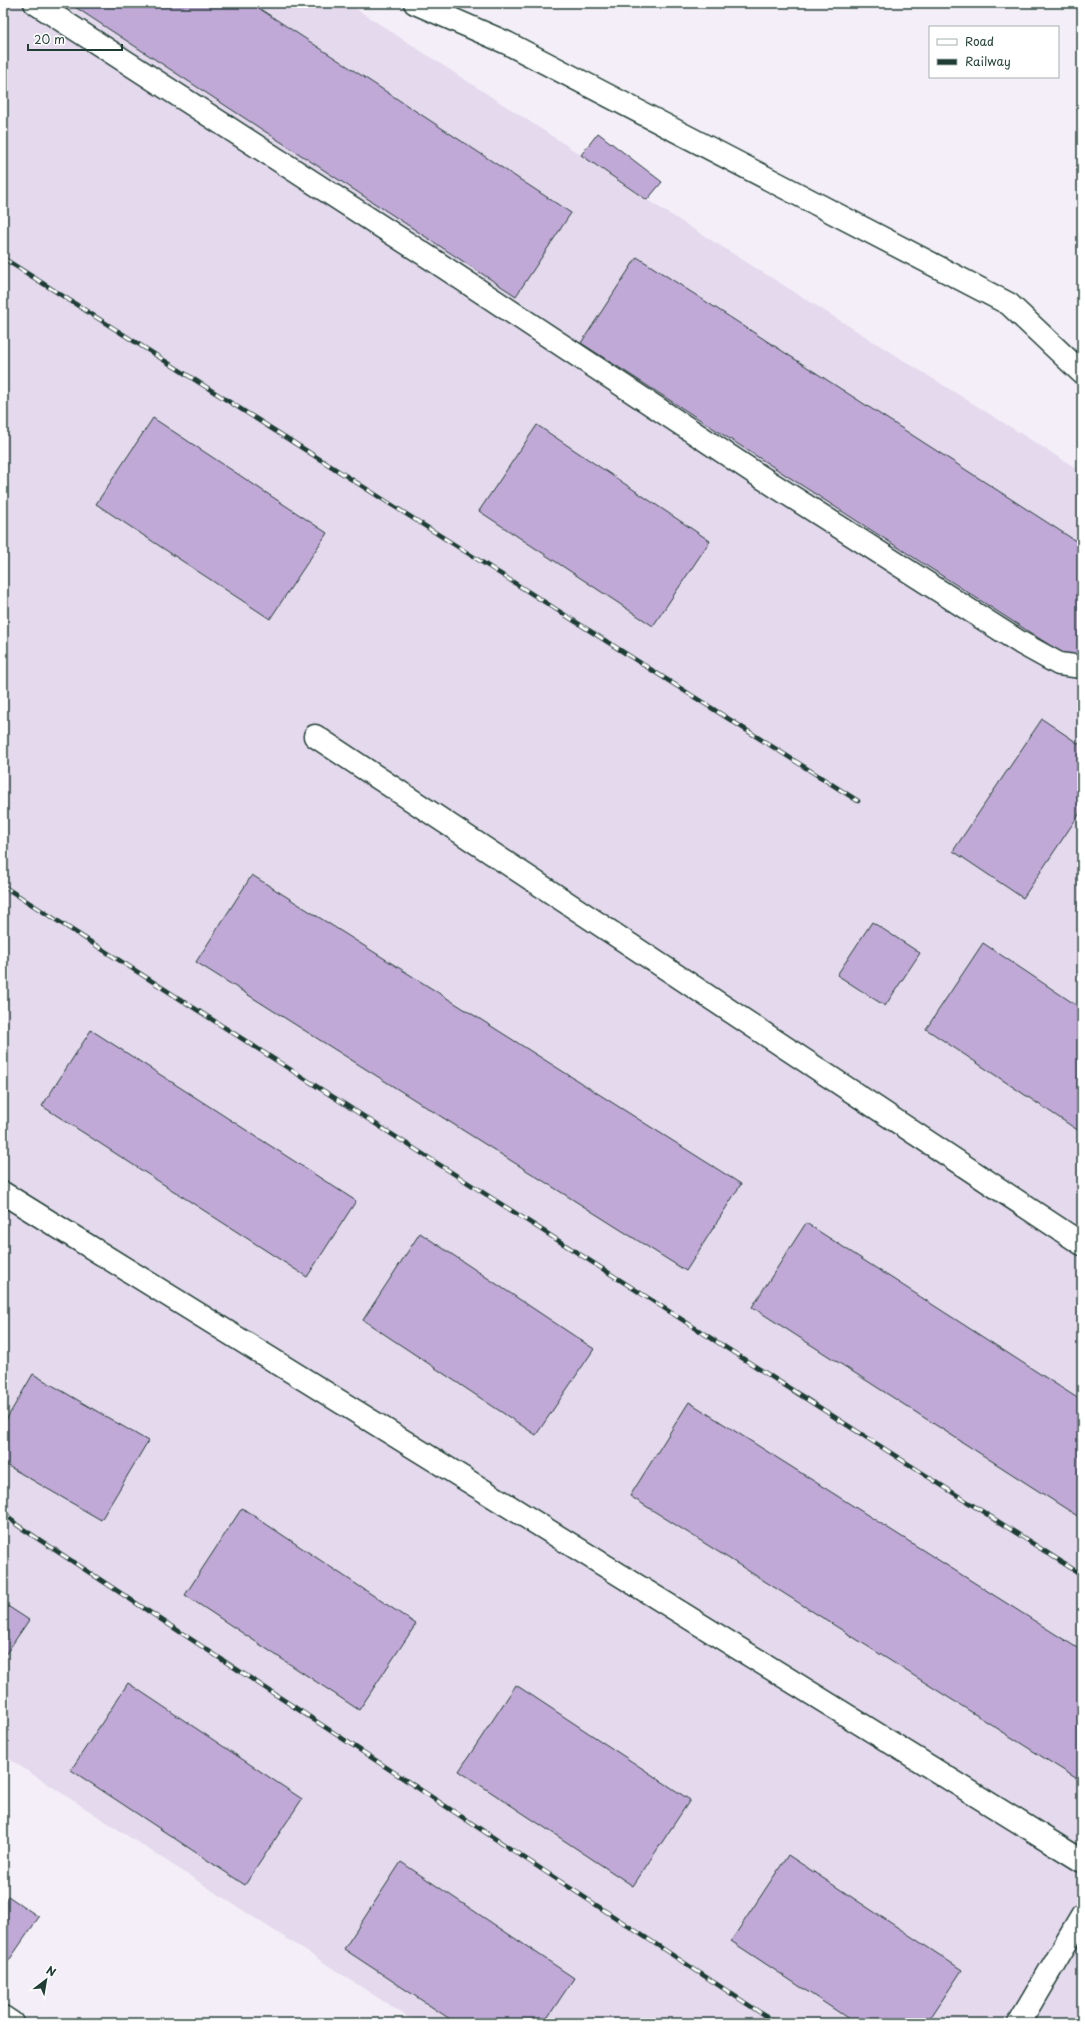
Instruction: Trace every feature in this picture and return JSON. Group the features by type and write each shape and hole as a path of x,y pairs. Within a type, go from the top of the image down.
{"street":[{"path":"35,3 437,262 758,475 1014,638 1059,664 1082,667"},
{"path":"415,3 507,43 1009,304 1082,373"},
{"path":"315,736 1082,1244"},
{"path":"3,1193 1082,1861"},
{"path":"1019,2023 1082,1916"},
{"path":"3,2017 12,2023"}],"shaded area":[{"path":"3,3 347,3 581,155 647,200 1082,472 1082,2023 417,2023 3,1755"}],"building":[{"path":"69,3 251,3 571,213 516,296"},
{"path":"598,133 662,182 647,200 581,155"},
{"path":"637,257 1082,545 1082,666 581,343"},
{"path":"153,418 327,533 270,619 96,504"},
{"path":"537,425 710,541 653,626 479,511"},
{"path":"1042,719 1082,746 1082,810 1023,898 953,851"},
{"path":"252,875 741,1184 686,1271 196,962"},
{"path":"872,922 920,953 885,1006 837,975"},
{"path":"983,943 1082,1009 1082,1133 926,1029"},
{"path":"91,1030 356,1201 307,1277 42,1106"},
{"path":"806,1223 1082,1401 1082,1519 752,1307"},
{"path":"420,1233 594,1349 536,1435 363,1320"},
{"path":"33,1374 148,1441 101,1520 3,1463 3,1425"},
{"path":"689,1402 1082,1651 1082,1782 630,1496"},
{"path":"242,1508 416,1624 359,1710 185,1595"},
{"path":"3,1603 29,1620 3,1658"},
{"path":"128,1683 302,1799 245,1885 71,1770"},
{"path":"516,1685 690,1800 633,1886 459,1771"},
{"path":"788,1855 962,1970 927,2023 855,2023 731,1941"},
{"path":"401,1862 574,1978 544,2023 456,2023 344,1949"},
{"path":"8,1896 39,1917 3,1969 3,1903"}],"railway":[{"path":"3,258 858,801"},
{"path":"3,886 1082,1575"},
{"path":"3,1511 17,1525 776,2023"}]}
